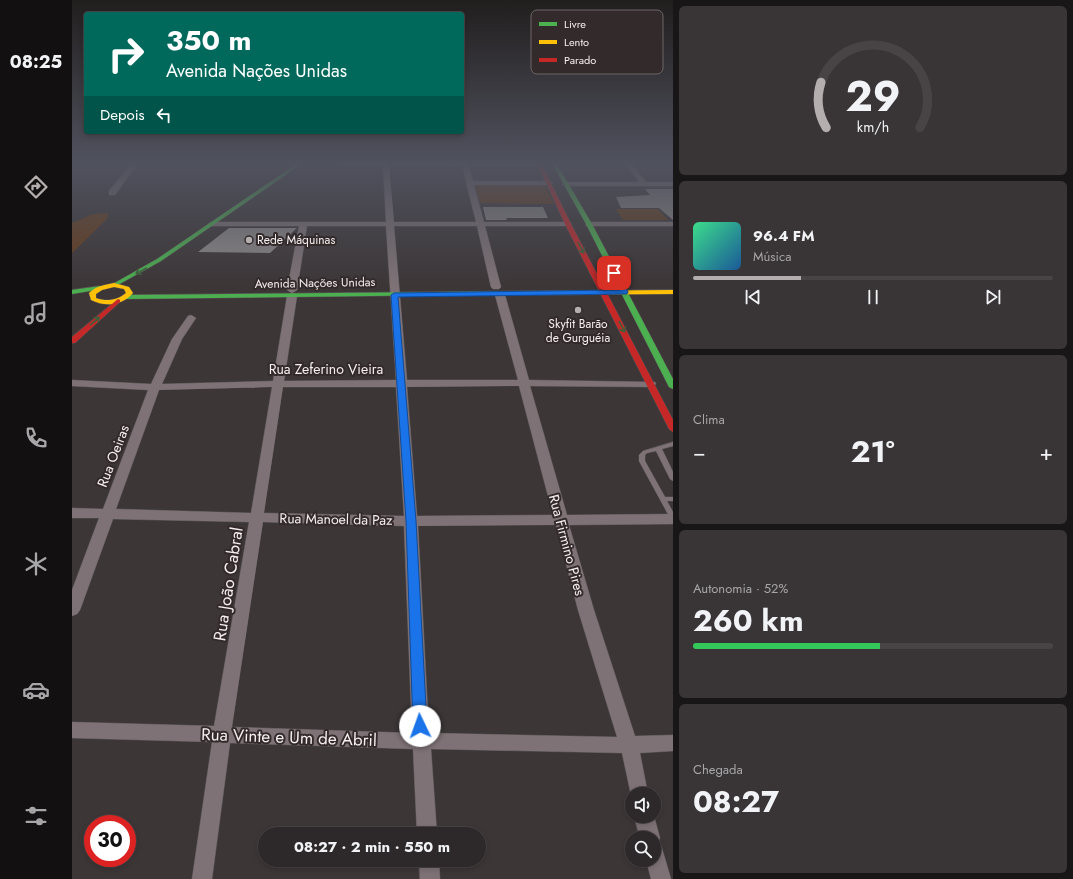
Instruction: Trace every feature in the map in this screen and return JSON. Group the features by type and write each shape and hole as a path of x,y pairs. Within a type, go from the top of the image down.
{"main road":[{"path":"72,292 114,285 160,260 241,204"},
{"path":"146,278 253,204"},
{"path":"559,204 673,428"},
{"path":"578,204 672,385"},
{"path":"72,341 127,293 124,286 114,285"},
{"name":"Avenida Nações Unidas","path":"94,303 127,293 498,291 622,289 673,286"},
{"path":"72,299 94,303 92,293 100,288"},
{"name":"Avenida Nações Unidas","path":"622,289 673,292"}],"street":[{"path":"389,204 411,521 427,827"},
{"name":"Rua Firmino Pires","path":"476,204 560,519 586,610 629,745 638,787"},
{"path":"212,224 568,224"},
{"path":"589,224 673,224"},
{"name":"Rua João Cabral","path":"202,879 222,734 279,384 303,225"},
{"name":"Rua Oeiras","path":"72,610 155,387 177,339 191,318"},
{"name":"Rua Zeferino Vieira","path":"72,383 155,387 279,384 651,384"},
{"name":"Rua Manoel da Paz","path":"72,513 411,521 673,519"},
{"name":"Rua Vinte e Um de Abril","path":"72,730 421,741 629,745 673,743"},
{"path":"429,867 430,879"},
{"path":"658,867 661,879"}],"lane":[{"path":"673,444 645,452 642,455 642,461 673,519"},
{"path":"658,448 673,479"},
{"path":"663,499 673,499"}],"shaded area":[{"path":"616,209 658,209 668,220 623,220"},
{"path":"108,213 107,219 72,253 72,223 93,214"}],"building":[{"path":"619,204 673,204 673,220 659,208 621,208"},
{"path":"483,207 543,207 548,218 506,218 507,220 486,220"},
{"name":"Rede Máquinas","path":"229,228 297,228 270,253 198,252"}],"traffic: fast":[{"path":"114,285 159,260 241,204"},
{"path":"578,204 673,387"},
{"path":"72,292 100,288"},
{"path":"126,297 539,293"}],"traffic: slow":[{"path":"114,285 127,288 130,293 122,299 112,302 102,302 93,299 92,293 100,288 114,285"},
{"path":"539,293 673,292"}],"traffic: jam":[{"path":"559,204 673,429"},
{"path":"72,341 118,301"}],"place":[{"name":"Rede Máquinas","path":"249,240"},
{"name":"Skyfit Barão de Gurguéia","path":"578,310"}],"route":[{"path":"420,726 411,521 394,295 500,295 624,292 614,273"}]}
